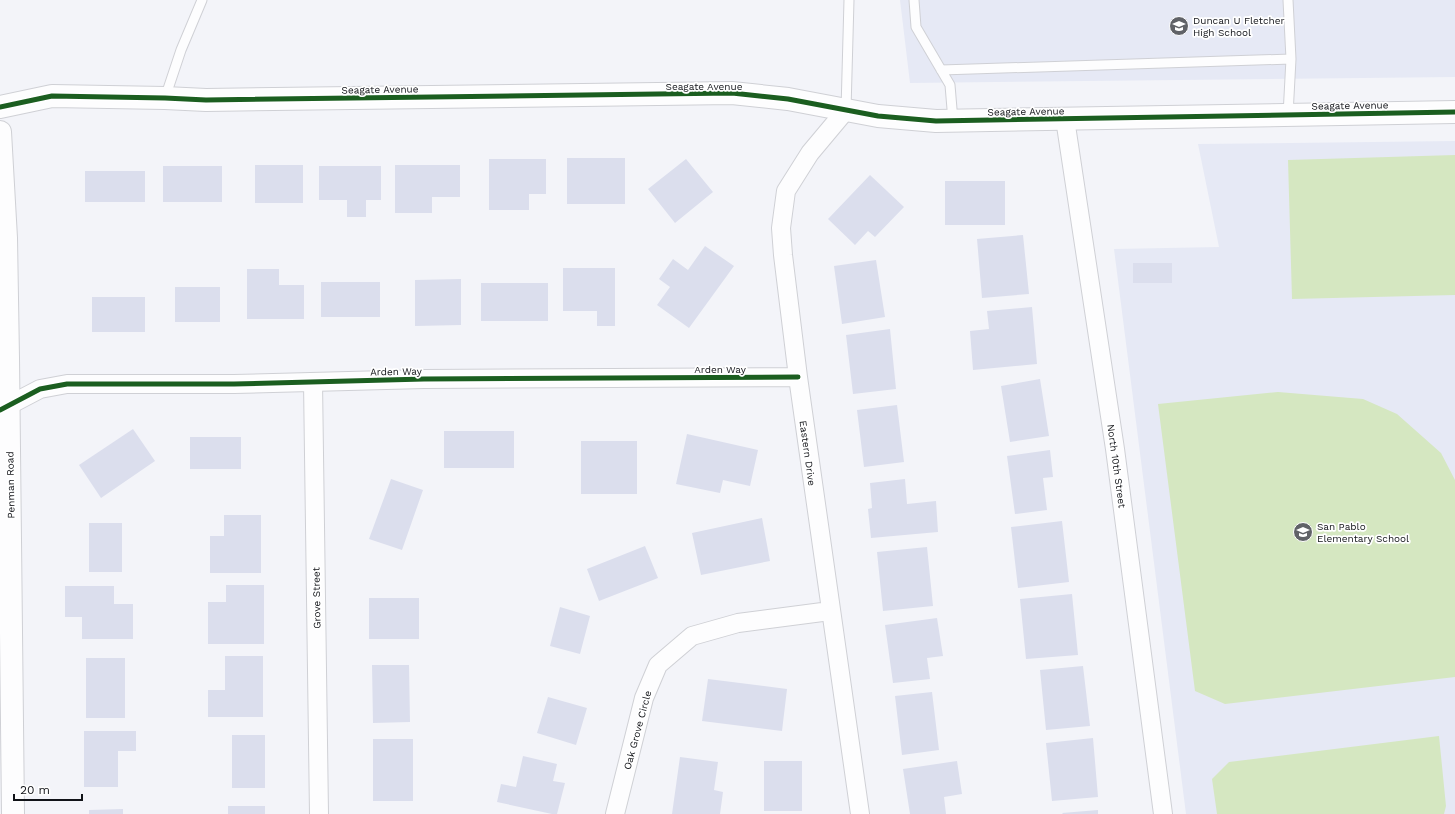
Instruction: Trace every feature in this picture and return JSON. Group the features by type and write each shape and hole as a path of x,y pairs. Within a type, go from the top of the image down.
{"street":[{"name":"Seagate Avenue","path":"0,107 52,96 206,100 732,93 788,99 878,116 936,121 1455,112"},
{"name":"Eastern Drive","path":"846,110 810,153 786,191 781,228 798,377 860,814"},
{"name":"North 10th Street","path":"1065,119 1115,449 1163,814"},
{"name":"Penman Road","path":"0,132 6,238 4,408 13,814"},
{"name":"Arden Way","path":"4,408 40,389 67,384 234,384 432,379 798,377"},
{"name":"Grove Street","path":"313,382 319,814"},
{"name":"Oak Grove Circle","path":"615,814 644,698 658,666 692,636 738,623 830,611"}],"lane":[{"path":"846,110 849,0"},
{"path":"914,0 916,26 950,85 953,121"},
{"path":"1288,0 1291,59 1288,115"},
{"path":"165,98 198,2"},
{"path":"941,70 1291,59"}],"shaded area":[{"name":"Duncan U Fletcher High School","path":"900,0 1455,0 1455,77 910,83"},
{"name":"San Pablo Elementary School","path":"1455,141 1455,814 1186,814 1114,249 1219,247 1198,144"}],"green space":[{"path":"1455,155 1455,295 1292,299 1288,160"},
{"path":"1278,392 1363,399 1397,414 1441,453 1455,480 1455,677 1225,704 1195,691 1158,404"},
{"path":"1439,736 1446,806 1444,814 1217,814 1212,779 1229,762"}],"building":[{"path":"567,158 625,158 625,204 567,204"},
{"path":"489,159 546,159 546,194 529,194 529,210 489,210"},
{"path":"686,159 713,192 675,223 648,189"},
{"path":"255,165 303,165 303,203 255,203"},
{"path":"395,165 460,165 460,197 432,197 432,213 395,213"},
{"path":"163,166 222,166 222,202 163,202"},
{"path":"319,166 381,166 381,200 366,200 366,217 347,217 347,200 319,200"},
{"path":"85,171 145,171 145,202 85,202"},
{"path":"870,175 904,207 875,237 868,231 855,245 828,219"},
{"path":"945,181 1005,181 1005,225 945,225"},
{"path":"1023,235 1029,294 982,298 977,239"},
{"path":"705,246 734,266 689,328 657,305 670,287 659,279 673,259 688,270"},
{"path":"876,260 885,317 842,324 834,266"},
{"path":"1133,263 1172,263 1172,283 1133,283"},
{"path":"563,268 615,268 615,326 597,326 597,311 563,311"},
{"path":"247,269 279,269 279,285 304,285 304,319 247,319"},
{"path":"461,279 461,325 415,326 415,280"},
{"path":"321,282 380,282 380,317 321,317"},
{"path":"481,283 548,283 548,321 481,321"},
{"path":"175,287 220,287 220,322 175,322"},
{"path":"92,297 145,297 145,332 92,332"},
{"path":"1032,307 1037,364 973,370 970,331 989,329 987,311"},
{"path":"890,329 896,389 853,394 846,335"},
{"path":"1040,379 1049,436 1010,442 1001,386"},
{"path":"897,405 904,462 864,467 857,410"},
{"path":"133,429 155,461 101,498 79,465"},
{"path":"444,431 514,431 514,468 444,468"},
{"path":"687,434 758,450 750,486 723,480 720,493 676,484"},
{"path":"190,437 241,437 241,469 190,469"},
{"path":"581,441 637,441 637,494 581,494"},
{"path":"1050,450 1053,477 1043,478 1047,510 1015,514 1007,456"},
{"path":"391,479 423,490 402,550 369,539"},
{"path":"905,479 907,504 936,501 938,532 871,538 868,509 872,508 870,483"},
{"path":"224,515 261,515 261,573 210,573 210,536 224,536"},
{"path":"762,518 770,561 701,575 692,533"},
{"path":"1062,521 1069,582 1018,588 1011,527"},
{"path":"89,523 122,523 122,572 89,572"},
{"path":"645,546 658,578 599,601 587,569"},
{"path":"927,547 933,606 883,611 877,552"},
{"path":"226,585 264,585 264,644 208,644 208,602 226,602"},
{"path":"65,586 114,586 114,604 133,604 133,639 82,639 82,617 65,617"},
{"path":"1072,594 1078,655 1026,659 1020,599"},
{"path":"369,598 419,598 419,639 369,639"},
{"path":"560,607 590,616 580,654 550,646"},
{"path":"937,618 943,656 927,658 930,679 893,683 885,625"},
{"path":"225,656 263,656 263,717 208,717 208,690 225,690"},
{"path":"86,658 125,658 125,718 86,718"},
{"path":"372,665 409,665 410,722 373,723"},
{"path":"1083,666 1090,726 1046,730 1040,670"},
{"path":"708,679 787,689 782,731 702,721"},
{"path":"932,692 939,750 902,755 895,696"},
{"path":"548,697 587,708 576,745 537,733"},
{"path":"84,731 136,731 136,751 118,751 118,787 84,787"},
{"path":"232,735 265,735 265,788 232,788"},
{"path":"1093,738 1098,797 1052,801 1046,743"},
{"path":"373,739 413,739 413,801 373,801"},
{"path":"523,756 557,764 553,781 565,783 557,814 497,802 501,784 516,787"},
{"path":"680,757 718,762 714,790 723,792 720,814 672,814"},
{"path":"764,761 802,761 802,811 764,811"},
{"path":"957,761 962,794 944,797 946,814 910,814 903,769"},
{"path":"228,806 265,806 265,814 228,814"},
{"path":"123,809 123,814 89,814 89,810"},
{"path":"1098,810 1098,814 1062,813"}],"cycle path":[{"path":"0,107 52,96 206,100 732,93 788,99 878,116 936,121 1455,112"},
{"path":"0,410 40,389 67,384 234,384 424,379 798,377"}],"place":[{"name":"Duncan U Fletcher High School","path":"1179,26"},
{"name":"San Pablo Elementary School","path":"1303,532"}]}
